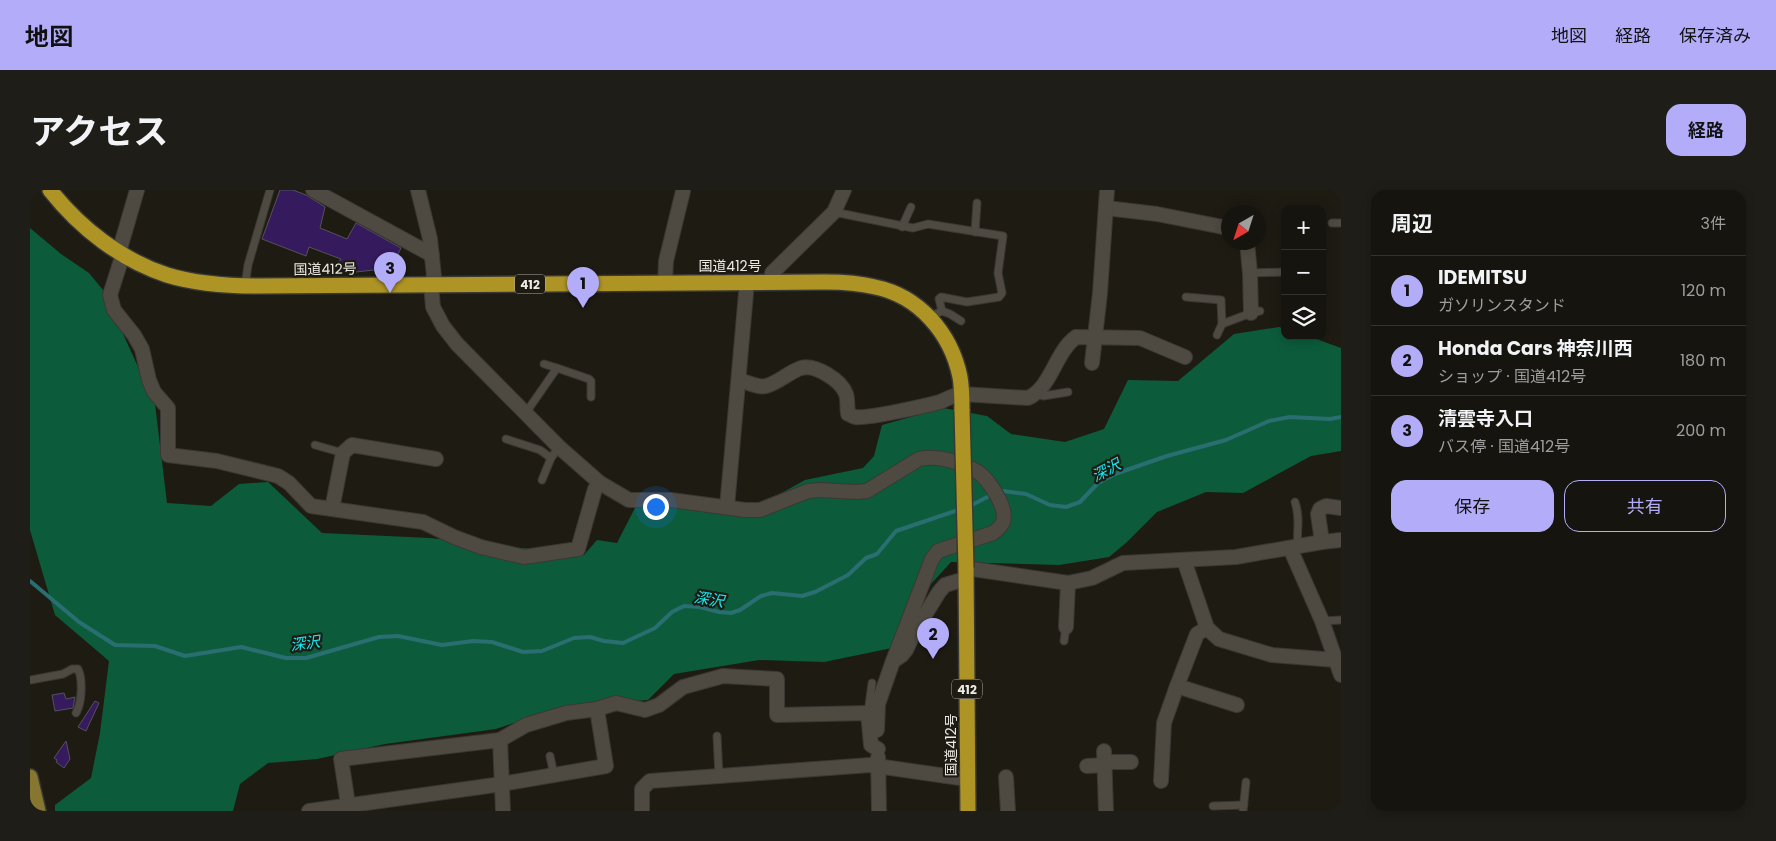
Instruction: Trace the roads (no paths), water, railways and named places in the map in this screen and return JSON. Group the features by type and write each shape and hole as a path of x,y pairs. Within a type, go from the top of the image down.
{"highway":[{"name":"国道412号","path":"50,190 84,226 109,246 139,264 167,275 195,282 245,286 666,282 851,283 876,287 908,300 922,310 936,314 943,336 955,358 962,394 968,811"}],"main road":[{"path":"30,777 38,811"}],"street":[{"path":"137,190 110,295 114,310 134,335 142,349 149,380 154,392 168,408 168,455 217,461 278,476 289,483 311,506 423,522 454,537 481,547 524,556 578,549 595,489 600,483"},
{"path":"312,190 432,255"},
{"path":"418,190 430,239 434,276 431,284 433,307 443,326 457,344 525,414 555,453 629,500 671,500 760,510 808,492 820,490 867,491 919,459 929,457 947,460 967,467 980,473 990,484 1002,505 1004,512 1003,521 993,533 938,551 932,559 878,704 879,811"},
{"path":"771,282 772,273 834,212 844,190"},
{"path":"1092,363 1107,190"},
{"path":"666,282 666,261 683,191"},
{"path":"1106,208 1157,214 1221,227"},
{"path":"1249,250 1256,312"},
{"path":"727,507 747,282"},
{"path":"739,380 767,386 794,372 810,367 838,383 846,393 848,414 854,417 916,408 941,402 962,394 1028,398 1038,391 1069,342 1076,337 1140,338 1185,357"},
{"path":"332,509 343,452 352,445 403,457 436,459"},
{"path":"1322,542 1318,514 1320,509 1326,506 1341,508"},
{"path":"893,661 906,650 915,631 939,592 945,585 966,573 1068,583 1092,578 1124,563 1236,557 1341,540"},
{"path":"1294,547 1341,675"},
{"path":"1184,560 1207,628 1219,639 1272,655 1336,660"},
{"path":"1065,634 1068,583"},
{"path":"1162,781 1164,723 1197,634 1207,628"},
{"path":"348,804 341,758 500,740 526,725 566,713 597,709 616,703 645,710 659,705 683,687 723,676 777,679 777,715 868,713 871,745 878,749"},
{"path":"1178,686 1231,706"},
{"path":"309,811 348,804 502,784 606,766 597,709"},
{"path":"500,740 503,811"},
{"path":"1087,766 1104,760 1131,762"},
{"path":"1104,760 1106,811"},
{"path":"642,811 642,789 650,781 870,765 967,779"},
{"path":"1006,776 1008,811"}],"lane":[{"path":"245,286 248,266 270,190"},
{"path":"975,232 977,203"},
{"path":"902,227 911,207"},
{"path":"834,212 902,227 913,228 928,224 1003,236 998,273 1002,292 999,297 967,302 941,297 939,299 936,314 950,314 961,321"},
{"path":"1332,223 1341,223"},
{"path":"1250,273 1281,272"},
{"path":"1186,297 1221,300 1222,324 1217,335"},
{"path":"1222,324 1256,312"},
{"path":"544,364 589,379 591,381 591,396"},
{"path":"525,414 557,368"},
{"path":"1038,391 1043,396 1068,392"},
{"path":"506,439 555,453 542,480"},
{"path":"315,445 343,452"},
{"path":"1294,547 1299,516 1295,502"},
{"path":"1322,621 1341,620"},
{"path":"30,680 63,674 72,669 78,669 80,676 79,707 76,713"},
{"path":"868,713 872,683"},
{"path":"716,736 719,777"},
{"path":"550,756 554,775"},
{"path":"1213,806 1243,808 1246,782"}],"waterway":[{"name":"深沢","path":"1000,492 1026,494 1050,505 1066,507 1080,502 1098,483 1115,474 1167,456 1226,440 1269,421 1290,417 1330,419 1341,417"},
{"name":"深沢","path":"968,507 993,494"},
{"name":"深沢","path":"30,581 79,622 115,645 155,646 185,656 241,647 286,658 306,658 379,637 398,636 442,645 473,641 492,642 523,652 542,651 574,638 590,637 623,643 655,628 672,612 684,606 731,613 740,610 761,596 772,593 802,596 815,592 848,575 866,558 877,554 896,531 961,509"}],"place":[{"name":"清雲寺入口","path":"390,293"},
{"name":"IDEMITSU","path":"583,308"},
{"name":"Honda Cars 神奈川西","path":"933,659"}]}
